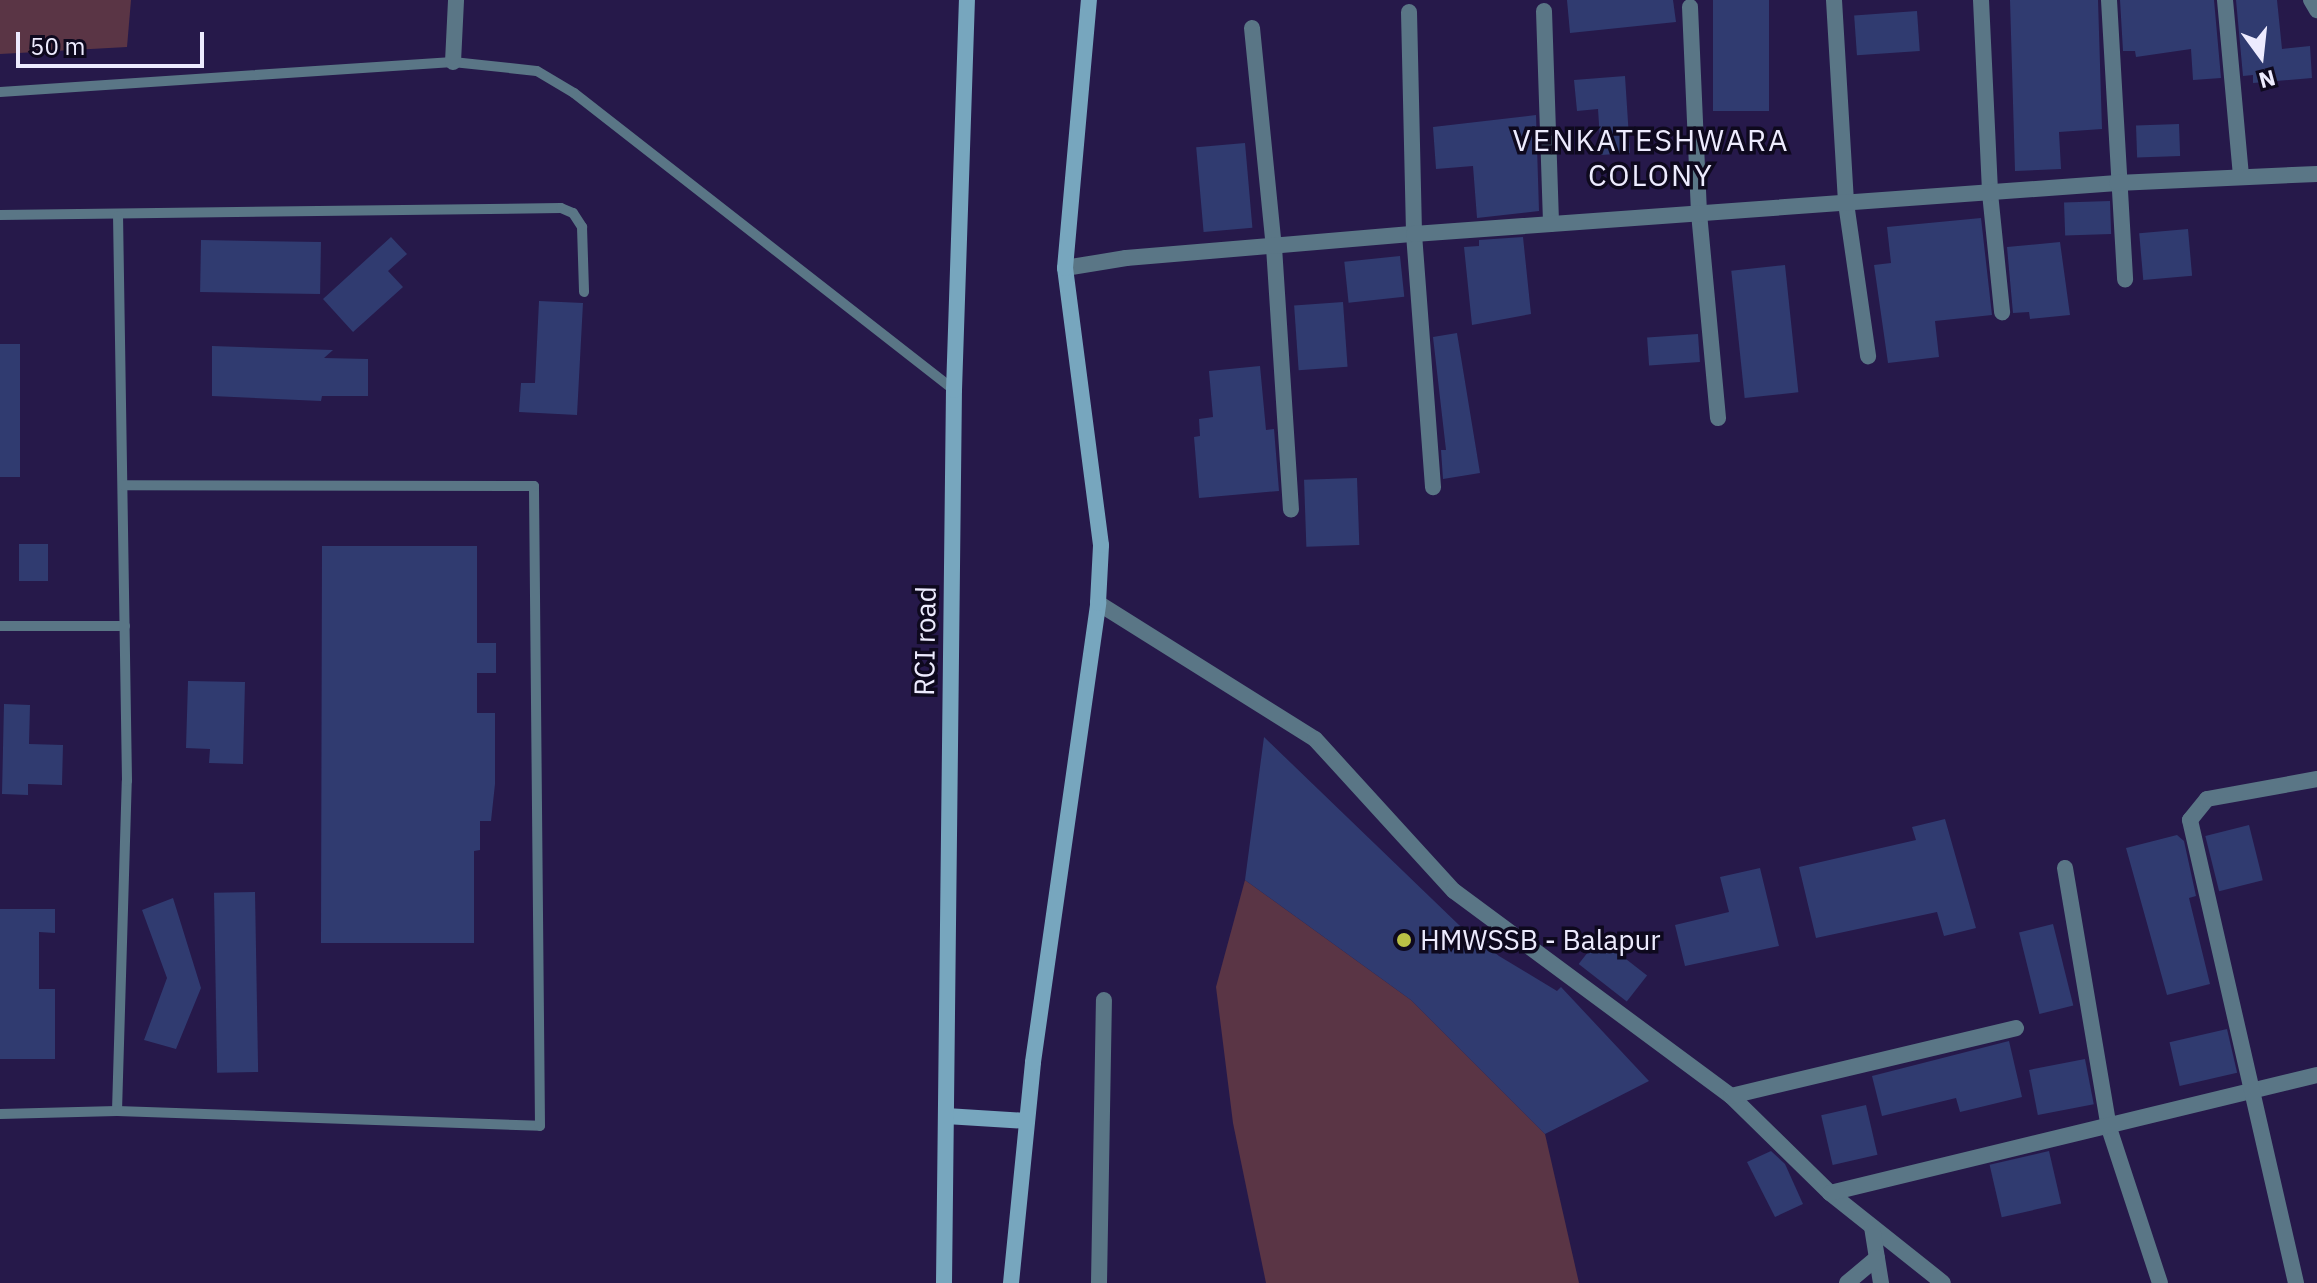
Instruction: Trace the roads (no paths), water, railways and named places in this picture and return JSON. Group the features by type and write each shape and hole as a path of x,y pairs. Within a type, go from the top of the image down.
{"main road":[{"name":"RCI road","path":"944,1283 954,390 967,0"},
{"path":"1011,1283 1027,1121 1098,603 1101,545 1065,268 1089,0"},
{"path":"946,1116 1027,1121"}],"street":[{"path":"453,62 456,0"},
{"path":"1834,0 1846,203 1868,356"},
{"path":"1981,0 1990,193 2002,312"},
{"path":"2109,0 2117,183 2125,280"},
{"path":"2225,0 2241,175"},
{"path":"2311,0 2317,10"},
{"path":"1690,7 1699,213 1718,418"},
{"path":"1544,11 1551,224"},
{"path":"1409,12 1414,234 1433,487"},
{"path":"1252,28 1274,247 1291,509"},
{"path":"1065,268 1126,258 1414,234 2117,183 2241,175 2317,174"},
{"path":"1098,603 1315,739 1454,891 1731,1096 1830,1193 1943,1283"},
{"path":"2296,1283 2256,1092 2190,820 2207,799 2317,779"},
{"path":"2065,868 2109,1128 2160,1283"},
{"path":"1099,1283 1104,1000"},
{"path":"1731,1096 2016,1028"},
{"path":"1830,1193 2109,1128 2317,1075"},
{"path":"1872,1227 1881,1283"},
{"path":"1847,1283 1877,1258"}],"lane":[{"path":"0,92 453,62 537,71 574,93 954,390"},
{"path":"0,215 118,216 561,208 573,213 582,227 584,292"},
{"path":"117,1111 127,781 118,216"},
{"path":"0,1114 117,1111 540,1126 534,486 123,485"},
{"path":"0,626 125,626"}],"place":[{"name":"HMWSSB - Balapur","path":"1404,940"}],"district":[{"name":"VENKATESHWARA COLONY","path":"1651,157"}]}
